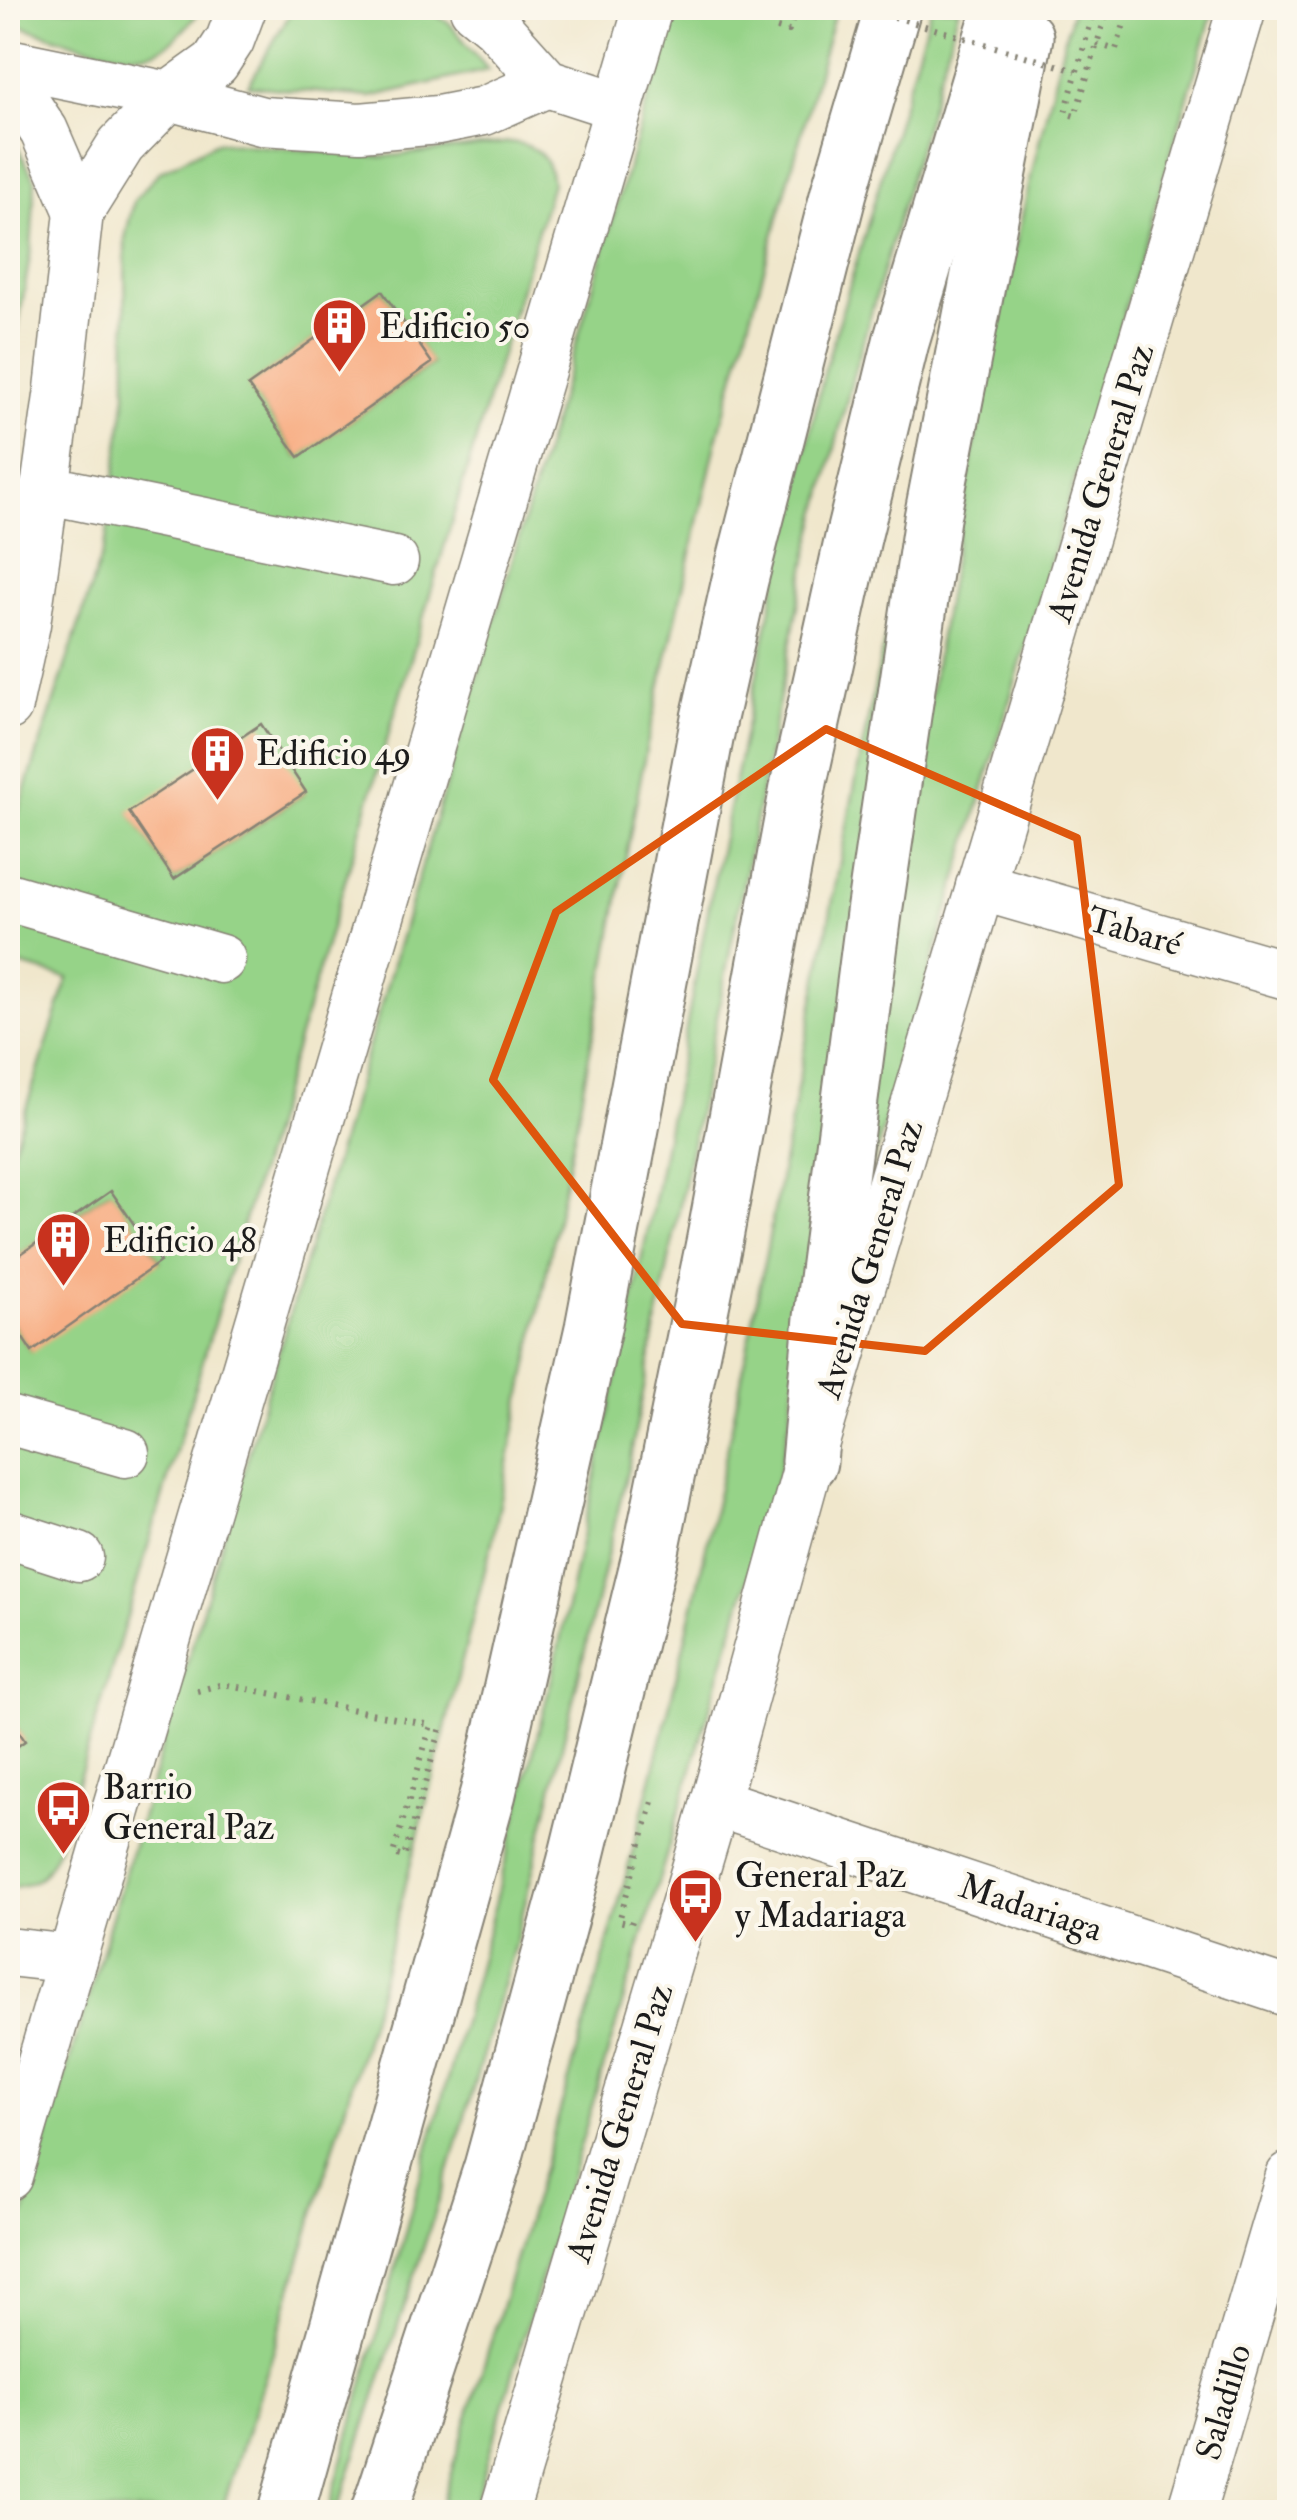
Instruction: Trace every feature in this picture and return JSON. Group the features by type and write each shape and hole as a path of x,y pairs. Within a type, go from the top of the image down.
{"highway":[{"path":"286,2512 488,1793 593,1328 709,718 740,580 838,192 894,8"},
{"path":"380,2512 492,2167 575,1863 650,1556 717,1224 800,777 853,538 901,342 1001,8"},
{"path":"809,1462 822,1318 877,895 932,518 1030,8"}],"street":[{"path":"8,706 26,624 78,212 121,144 168,96 215,63 230,40 242,8"},
{"path":"474,8 496,26 547,83 618,106"},
{"path":"8,2176 648,8"},
{"name":"Avenida General Paz","path":"504,2512 715,1802 809,1462 1242,8"},
{"path":"8,63 262,120 360,127 438,120 484,111 547,83"},
{"path":"8,77 44,131 78,212"},
{"path":"44,489 394,561"},
{"name":"Tabaré","path":"980,886 1290,976"},
{"path":"8,897 221,959"},
{"path":"8,1420 126,1453"},
{"path":"8,1534 79,1556"},
{"name":"Madariaga","path":"715,1802 1290,1993"},
{"path":"8,1952 72,1959"},
{"name":"Saladillo","path":"1191,2512 1290,2176"}],"path":[{"path":"783,8 777,28 789,31 796,8"},
{"path":"864,8 1076,71"},
{"path":"1095,8 1065,113 1075,116 1108,8"},
{"path":"1097,44 1116,50 1129,8"},
{"path":"192,1692 223,1684 431,1725 393,1854 404,1858 441,1727"},
{"path":"631,1924 619,1921 654,1798"}],"highlighted area":[{"path":"826,729 1077,838 1119,1185 925,1351 682,1324 493,1080 556,912"}],"green space":[{"path":"8,8 203,8 171,42 144,54 84,45 8,22"},
{"path":"293,8 425,8 450,24 488,70 370,97 248,86"},
{"path":"675,8 836,8 716,443 646,749 576,1126 493,1538 376,2002 273,2353 221,2512 8,2512 8,2269"},
{"path":"931,8 959,8 853,376 808,554 629,1464 516,1941 450,2167 343,2493 335,2512 328,2512 487,1935 553,1673 656,1191 709,905 783,549 825,369"},
{"path":"1073,8 1214,8 870,1173 857,1168 949,585 1005,295"},
{"path":"8,129 35,180 31,250 8,387"},
{"path":"217,142 382,157 511,142 528,146 545,159 552,183 59,1846 35,1881 8,1888 8,1753 24,1741 8,1715 8,1316 31,1351 160,1261 110,1191 8,1263 8,1164 68,978 8,962 8,844 106,541 126,394 125,238 134,201 158,173","holes":["382,291 432,364 298,457 249,386","305,793 174,879 130,812"]},
{"path":"906,540 790,1419 779,1474 472,2512 439,2512 599,1975 683,1649 743,1373"}],"building":[{"name":"Edificio 50","path":"382,291 432,363 299,457 248,386"},
{"name":"Edificio 49","path":"261,724 306,792 174,879 129,812"},
{"name":"Edificio 48","path":"111,1191 160,1262 32,1352 8,1316 8,1263"},
{"path":"8,1715 25,1741 8,1753"}],"place":[{"name":"Edificio 50","path":"340,375"},
{"name":"Edificio 49","path":"217,802"},
{"name":"Edificio 48","path":"64,1289"},
{"name":"Barrio General Paz","path":"64,1856"},
{"name":"General Paz y Madariaga","path":"696,1944"}]}
